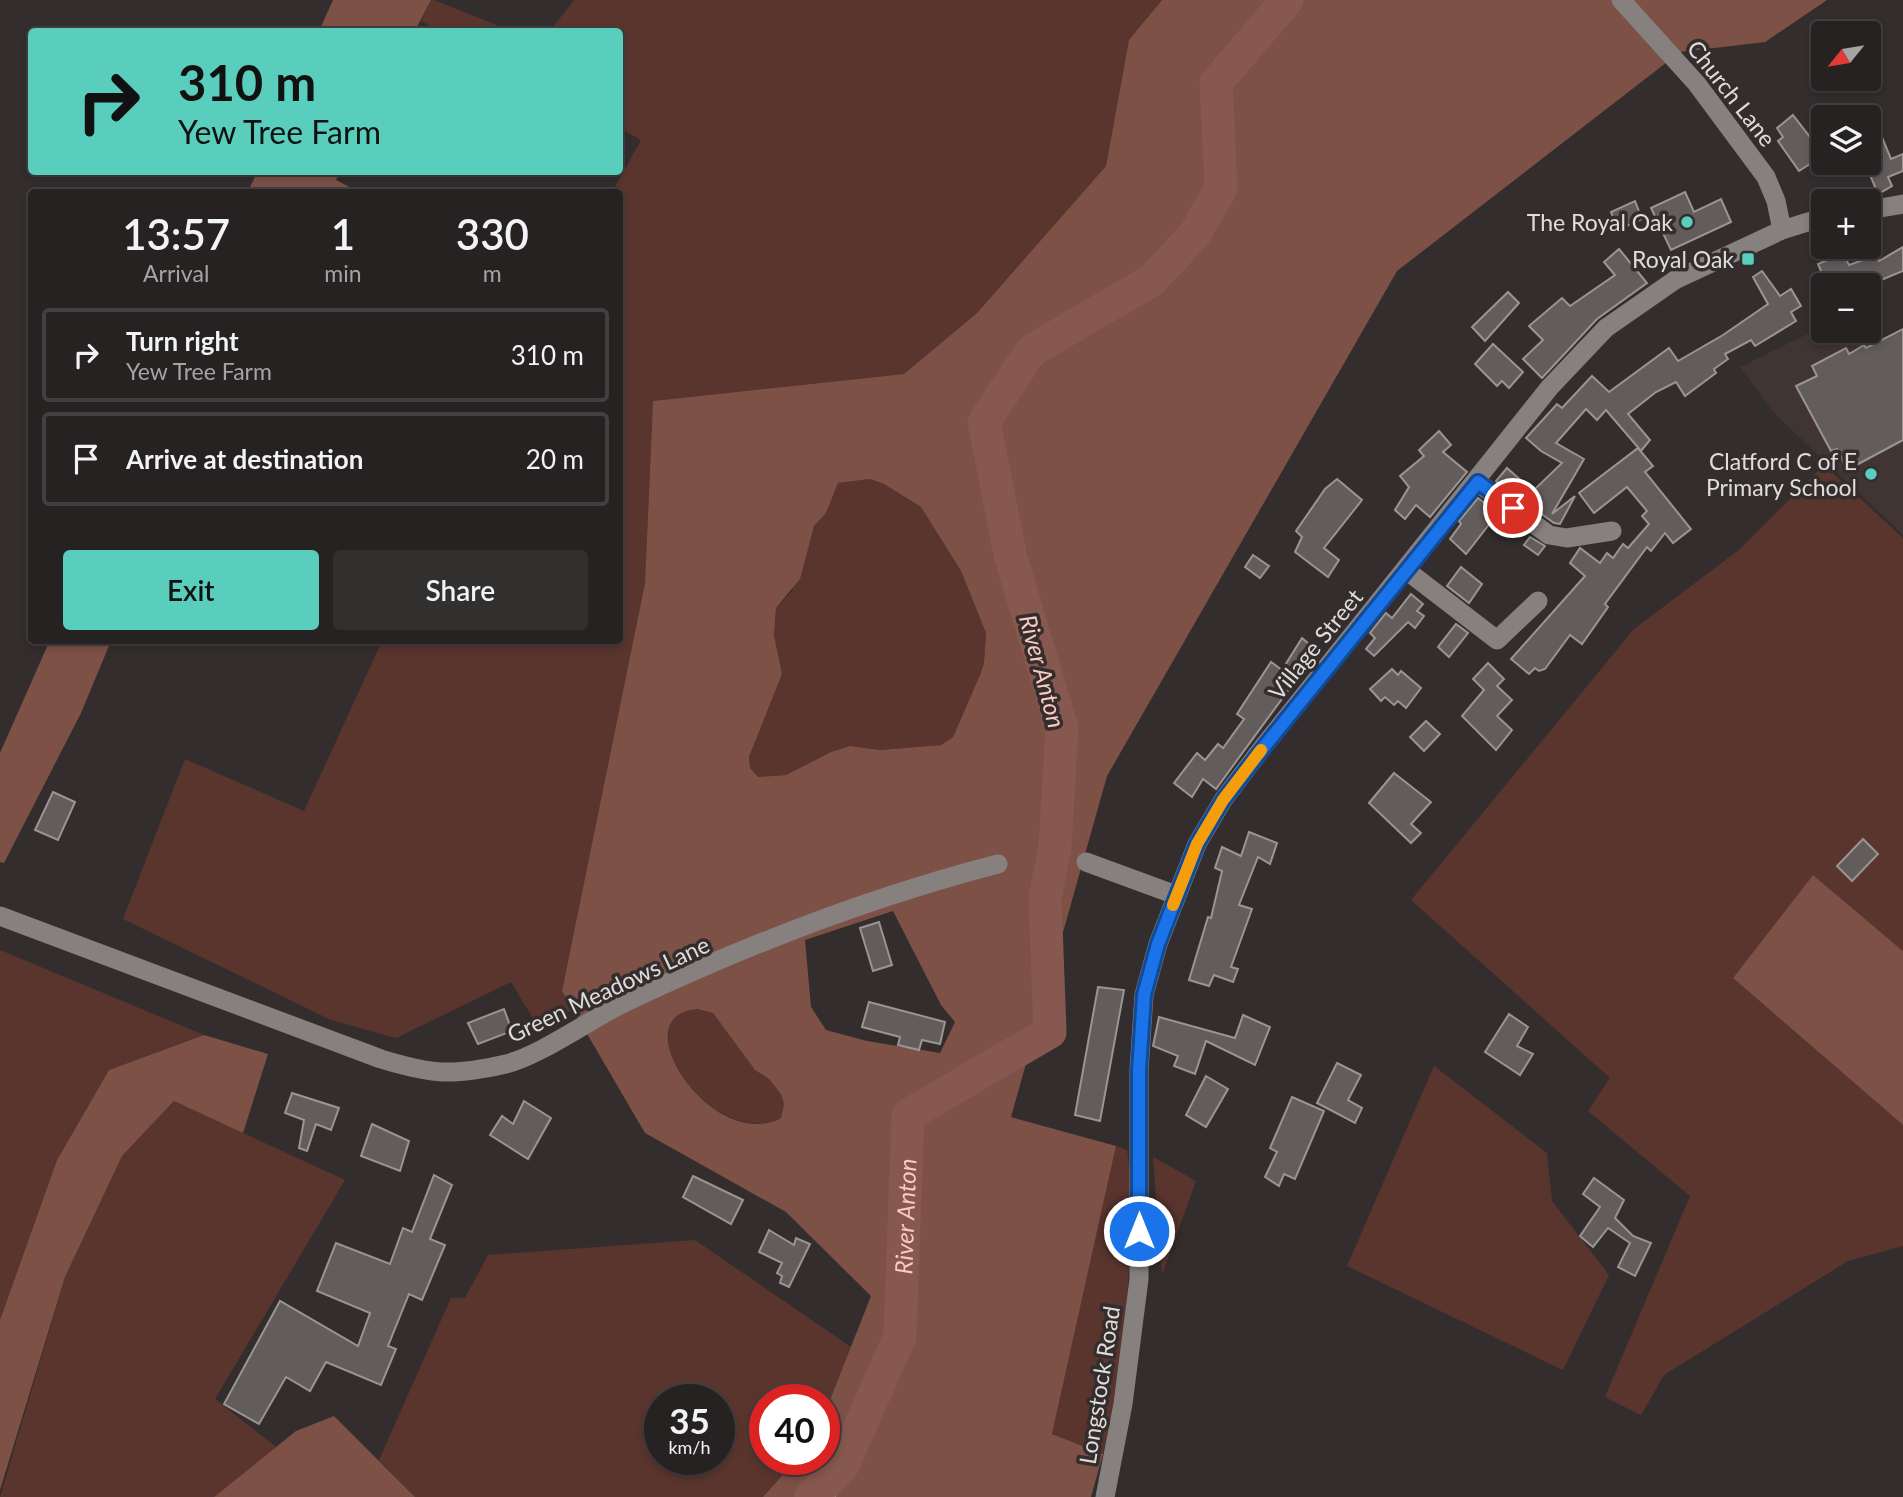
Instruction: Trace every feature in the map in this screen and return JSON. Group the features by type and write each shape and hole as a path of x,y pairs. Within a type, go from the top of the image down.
{"street":[{"name":"Church Lane","path":"1621,0 1696,84 1766,177 1776,201 1782,230"},
{"path":"1881,208 1903,204"},
{"name":"Village Street","path":"1139,1279 1139,1070 1144,995 1197,844 1223,800 1478,482 1550,387 1606,328 1675,280 1782,230 1811,221"},
{"path":"1478,482 1549,535 1567,538 1612,531"},
{"path":"1406,570 1497,640 1538,601"},
{"path":"1086,862 1177,895"},
{"name":"Green Meadows Lane","path":"0,916 381,1059 415,1069 449,1074 510,1063 623,1003 798,929 926,883 998,864"},
{"name":"Longstock Road","path":"1105,1497 1123,1404 1139,1279"}],"shaded area":[{"path":"333,0 431,0 417,28 320,28"},
{"path":"431,0 434,0 504,28 434,28 421,21"},
{"path":"574,0 1162,0 1129,41 1106,166 977,313 904,374 653,401 645,583 562,991 573,1010 537,1025 511,982 396,1038 331,1020 123,919 185,759 304,811 381,644 623,644 623,189 614,189 641,140 623,130 623,28 552,28"},
{"path":"1162,0 1827,0 1765,42 1680,52 1397,271 1107,776 1011,1117 1116,1146 1052,1434 1103,1454 1091,1497 763,1497 783,1475 840,1475 840,1384 836,1384 871,1296 786,1212 645,1133 562,991 645,583 653,401 904,374 977,313 1106,166 1129,40","holes":["870,479 884,484 921,507 961,571 986,633 984,663 980,675 953,737 941,745 880,750 850,746 831,752 786,775 758,777 750,768 749,757 782,674 774,635 776,608 800,579 814,526 826,513 838,483","893,911 941,1005 955,1022 940,1053 867,1041 826,1030 811,1007 805,940","698,1009 713,1013 755,1070 769,1079 781,1094 784,1104 781,1118 754,1124 728,1117 704,1101 684,1079 671,1055 668,1033 676,1017"]},
{"path":"256,175 338,175 336,180 353,189 249,189"},
{"name":"Clatford C of E Primary School","path":"1811,332 1811,343 1881,343 1881,335 1903,372 1903,535 1774,413 1740,367"},
{"path":"1824,465 1903,538 1903,951 1813,875 1733,978 1903,1125 1903,1246 1848,1261 1664,1375 1641,1415 1605,1397 1690,1196 1588,1111 1610,1078 1411,900 1634,629 1740,549"},
{"path":"870,479 884,484 921,507 961,571 986,633 984,663 980,675 953,737 942,745 880,750 850,746 831,752 786,775 757,777 750,768 749,757 782,674 774,635 776,608 792,591 814,526 826,513 838,483"},
{"path":"48,644 110,644 81,713 4,863 0,862 0,753"},
{"path":"1813,875 1903,951 1903,1125 1733,978"},
{"path":"0,950 204,1035 109,1070 57,1160 0,1320"},
{"path":"698,1009 713,1013 755,1070 769,1079 781,1094 784,1104 781,1118 768,1123 740,1121 714,1109 682,1080 670,1054 670,1023 682,1011"},
{"path":"204,1035 268,1054 243,1133 174,1101 122,1156 65,1277 0,1490 0,1320 57,1160 109,1070"},
{"path":"1434,1066 1547,1153 1552,1201 1609,1275 1563,1370 1347,1266"},
{"path":"174,1101 345,1180 215,1399 276,1447 214,1497 0,1497 65,1277 122,1156"},
{"path":"1116,1146 1127,1150 1134,1206 1121,1373 1103,1454 1052,1434"},
{"path":"1153,1157 1196,1181 1162,1275"},
{"path":"695,1240 851,1347 836,1384 749,1384 749,1475 783,1475 763,1497 415,1497 379,1460 451,1298 465,1298 488,1255"},
{"path":"334,1416 415,1497 214,1497 296,1431"}],"building":[{"path":"1793,115 1811,136 1811,163 1799,171 1778,141 1783,137 1777,128"},
{"path":"1881,135 1891,159 1903,154 1903,171 1888,177 1892,186 1881,192 1881,189 1876,189 1870,175 1881,175"},
{"path":"1685,192 1694,212 1721,199 1731,222 1671,250 1651,208"},
{"path":"1635,201 1642,219 1618,230 1611,212"},
{"path":"1903,247 1903,271 1881,280 1881,273 1822,273 1818,264 1829,259 1846,259 1849,265 1866,259 1879,261"},
{"path":"1619,249 1647,283 1597,319 1542,378 1523,359 1543,340 1529,326 1562,298 1570,306 1615,275 1604,262"},
{"path":"1762,271 1780,296 1791,289 1801,306 1791,312 1796,321 1755,346 1751,340 1725,354 1728,359 1714,369 1716,373 1685,396 1676,382 1656,392 1628,414 1650,440 1641,451 1606,410 1597,420 1586,409 1556,443 1584,459 1552,514 1575,496 1560,524 1554,523 1496,481 1507,468 1533,491 1562,463 1541,451 1526,438 1557,404 1562,408 1592,376 1609,392 1669,348 1678,361 1723,335 1768,304 1753,277"},
{"path":"1508,292 1519,303 1485,341 1472,327"},
{"path":"1903,329 1903,440 1847,470 1837,449 1831,451 1796,386 1817,376 1812,366 1846,348 1849,354 1864,345 1866,348 1881,343 1881,340"},
{"path":"1493,344 1523,372 1509,388 1502,381 1497,386 1475,364"},
{"path":"1439,431 1451,445 1443,452 1467,472 1430,517 1416,505 1405,519 1395,510 1409,487 1400,476 1424,456 1419,450"},
{"path":"1638,448 1653,466 1645,472 1691,529 1673,543 1665,533 1651,551 1647,547 1605,604 1608,607 1582,644 1570,635 1545,669 1539,671 1535,668 1529,674 1511,659 1585,576 1570,563 1580,548 1600,563 1607,553 1613,558 1623,544 1628,548 1649,524 1642,516 1647,511 1627,487 1594,513 1579,493"},
{"path":"1337,479 1362,500 1324,548 1339,560 1328,577 1295,552 1302,537 1296,531 1325,489"},
{"path":"1478,498 1498,513 1466,554 1450,539 1461,524 1459,521"},
{"path":"1530,537 1545,546 1538,555 1524,545"},
{"path":"1253,555 1269,566 1260,578 1245,567"},
{"path":"1461,567 1482,584 1469,603 1447,586"},
{"path":"1411,594 1423,604 1417,611 1424,616 1415,628 1408,622 1374,656 1366,649 1375,638 1370,633 1386,613 1392,618"},
{"path":"1456,624 1468,633 1449,657 1438,647"},
{"path":"1302,638 1317,651 1216,789 1203,779 1192,797 1174,783 1197,753 1205,760 1218,744 1223,748 1244,719 1237,714 1271,662 1282,670"},
{"path":"1488,663 1504,679 1497,686 1512,700 1497,716 1512,730 1496,750 1462,716 1484,690 1473,679"},
{"path":"1392,669 1398,675 1401,671 1421,688 1406,708 1398,701 1394,705 1385,697 1381,701 1370,689"},
{"path":"1426,721 1440,734 1424,751 1410,737"},
{"path":"1394,773 1431,802 1411,824 1421,833 1411,843 1369,803"},
{"path":"53,792 75,802 58,840 35,830"},
{"path":"1249,832 1277,843 1270,864 1258,857 1239,905 1252,909 1231,967 1238,969 1233,982 1214,975 1209,986 1189,980 1208,917 1211,918 1222,871 1215,868 1222,847 1241,856"},
{"path":"1863,839 1878,854 1852,881 1837,866"},
{"path":"879,922 892,965 873,971 860,928"},
{"path":"1098,987 1124,990 1100,1121 1075,1115"},
{"path":"869,1002 945,1022 940,1044 922,1040 919,1050 898,1045 900,1037 862,1027"},
{"path":"504,1009 512,1031 478,1044 468,1023"},
{"path":"1509,1014 1528,1027 1517,1046 1533,1054 1520,1075 1485,1052"},
{"path":"1243,1015 1270,1027 1255,1065 1206,1041 1195,1074 1174,1066 1178,1056 1153,1046 1159,1017 1235,1038"},
{"path":"1337,1063 1361,1075 1348,1100 1362,1108 1355,1123 1317,1103"},
{"path":"1206,1076 1228,1089 1206,1127 1186,1115"},
{"path":"292,1093 339,1108 331,1130 316,1124 307,1151 299,1148 304,1120 285,1113"},
{"path":"1292,1097 1324,1111 1295,1179 1284,1174 1279,1186 1265,1177 1277,1152 1270,1148"},
{"path":"524,1101 551,1118 528,1159 490,1135 502,1116 513,1124"},
{"path":"372,1124 409,1141 400,1171 361,1156"},
{"path":"434,1175 452,1185 430,1239 445,1245 422,1300 409,1294 388,1346 396,1349 381,1385 326,1362 310,1391 286,1377 259,1424 224,1404 280,1301 358,1346 370,1313 317,1291 336,1243 390,1264 403,1228 412,1232"},
{"path":"693,1176 743,1200 731,1224 683,1197"},
{"path":"1594,1178 1624,1200 1615,1218 1633,1236 1651,1243 1635,1276 1618,1267 1630,1243 1608,1228 1593,1247 1580,1236 1600,1207 1583,1194"},
{"path":"769,1230 794,1245 796,1238 810,1244 789,1287 780,1283 782,1276 777,1273 782,1263 759,1252"}],"waterway":[{"name":"River Anton","path":"811,1497 843,1465 900,1336 908,1115 1050,1032 1045,897 1055,847 1062,728 1011,558 984,422 1031,351 1152,280 1195,234 1221,188 1216,83 1287,0"},
{"name":"River Anton","path":"833,1497 900,1336"}],"slow traffic":[{"path":"1173,905 1197,844 1223,800 1261,750"}],"place":[{"name":"The Royal Oak","path":"1687,222"},
{"name":"Royal Oak","path":"1748,259"},
{"name":"Clatford C of E Primary School","path":"1871,474"}],"route":[{"path":"1139,1231 1139,1070 1144,995 1158,944 1197,844 1223,800 1264,747 1478,482 1513,508"}]}
